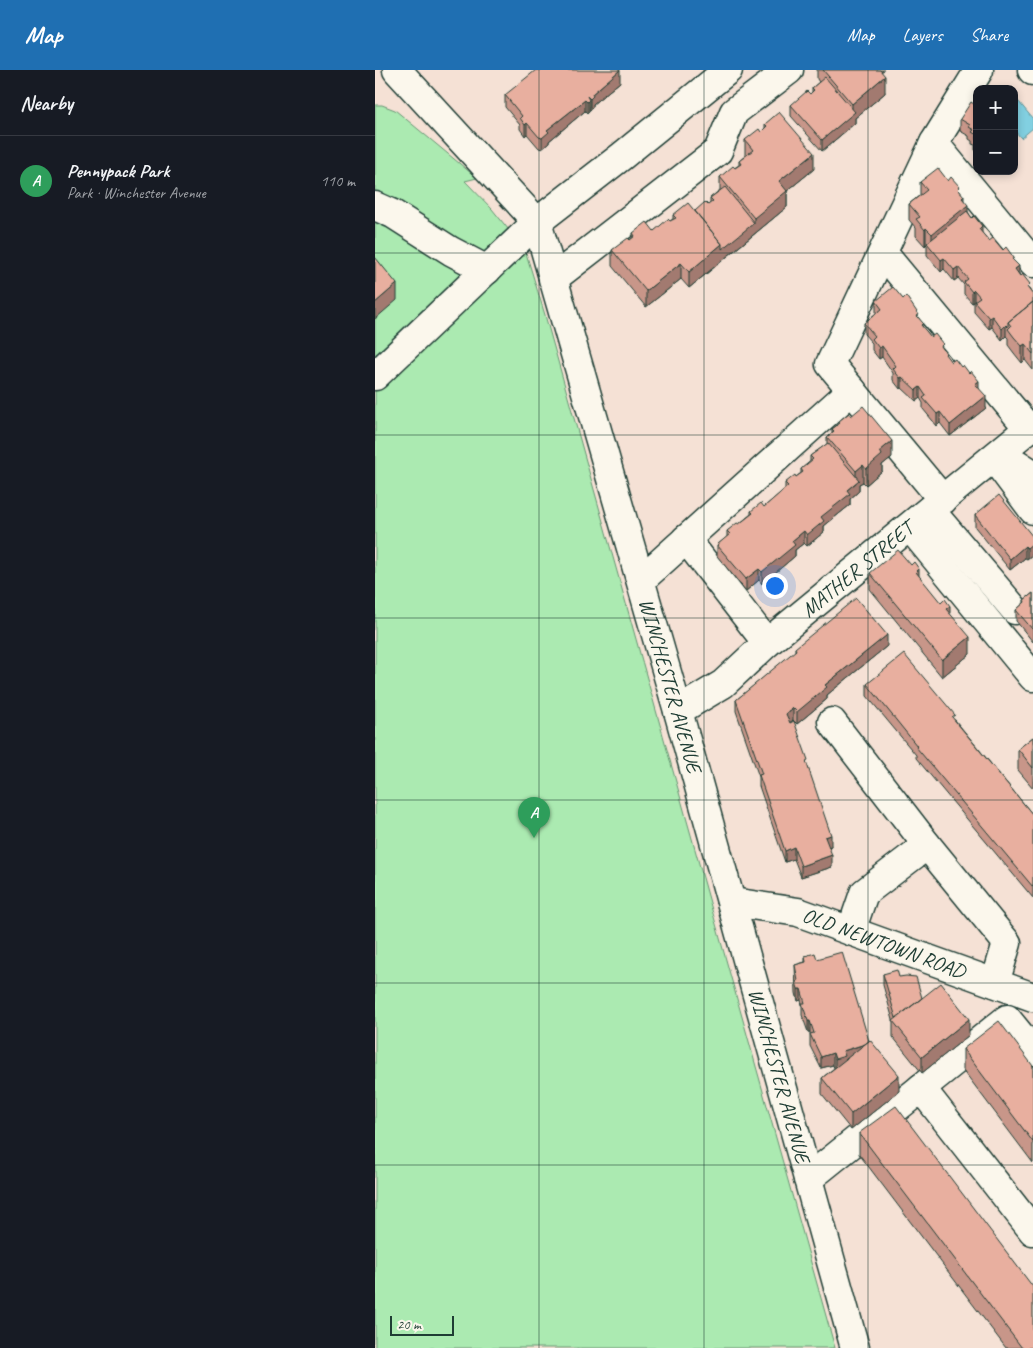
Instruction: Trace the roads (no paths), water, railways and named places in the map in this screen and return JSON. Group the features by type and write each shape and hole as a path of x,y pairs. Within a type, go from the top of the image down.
{"street":[{"name":"WINCHESTER AVENUE","path":"397,70 537,222 678,711 855,1348"},
{"path":"375,376 537,222 728,70"},
{"path":"553,279 718,151 734,112 789,70"},
{"path":"979,70 935,143 830,364 852,390 1015,610"},
{"path":"935,143 1033,262"},
{"path":"375,206 393,214 451,251 487,270"},
{"path":"883,253 1031,427"},
{"path":"641,580 852,390"},
{"name":"MATHER STREET","path":"678,711 723,684 767,643 1031,427"},
{"path":"997,455 1033,474"},
{"path":"997,455 1033,510"},
{"path":"910,527 1033,676"},
{"path":"686,539 767,643"},
{"path":"832,722 927,845 1007,943 995,983"},
{"path":"851,931 864,893 927,845"},
{"name":"OLD NEWTOWN ROAD","path":"731,902 798,912 1033,997"},
{"path":"808,1179 1007,1019 1033,1051"},
{"path":"921,1088 1033,1231"}],"water":[{"path":"1018,101 1033,119 1033,128 1021,138 1018,135"}],"place":[{"name":"Pennypack Park","path":"534,838"}]}
